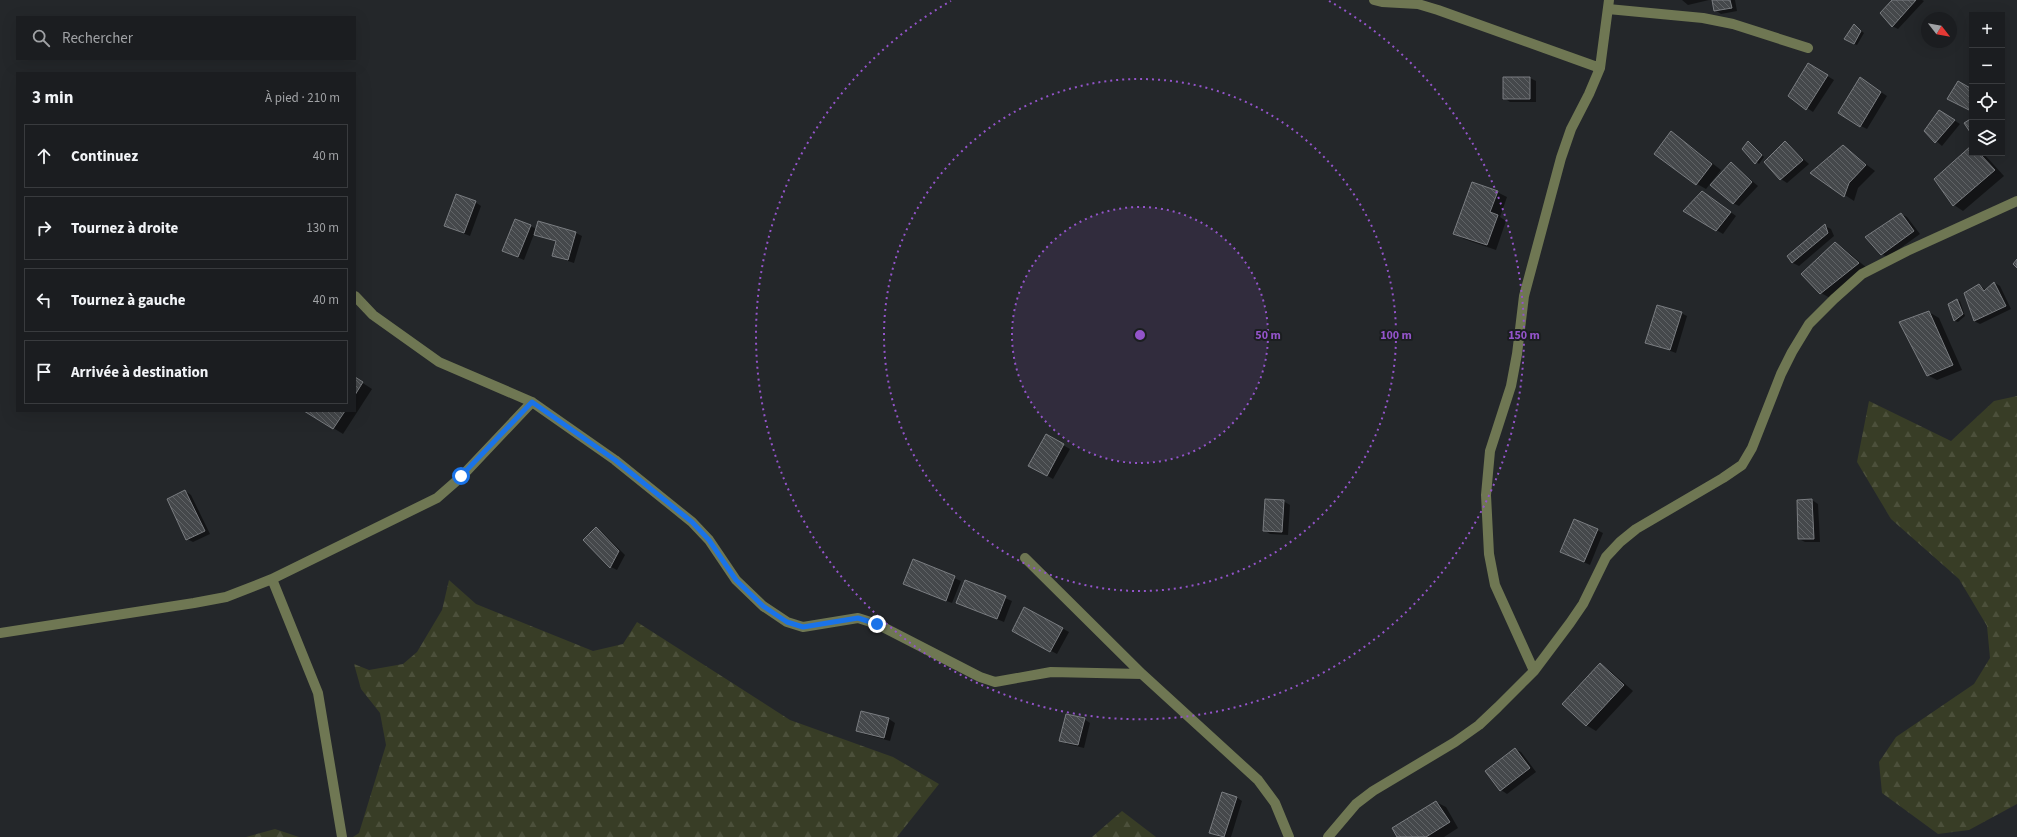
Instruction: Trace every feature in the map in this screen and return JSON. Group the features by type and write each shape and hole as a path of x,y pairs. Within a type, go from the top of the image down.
{"street":[{"path":"1374,0 1382,2 1418,4 1438,10 1600,68"},
{"path":"1534,671 1495,586 1489,554 1486,495 1490,451 1511,386 1517,354 1524,296 1560,158 1571,129 1589,94 1600,68 1608,5 1703,18 1734,24 1808,48"},
{"path":"1328,837 1356,804 1373,790 1455,742 1479,725 1534,671 1583,604 1606,557 1620,542 1636,529 1723,478 1742,465 1752,448 1781,374 1792,352 1809,324 1834,299 1862,274 1908,251 2017,201"},
{"path":"356,297 373,314 439,362 532,402 615,460 692,522 709,540 736,580 763,606 787,622 803,627 858,618 877,624 980,677 995,682 1051,672 1142,674"},
{"path":"0,633 194,604 226,597 272,579 437,498 461,476 532,402"},
{"path":"1025,558 1142,674 1258,780 1275,803 1289,837"},
{"path":"272,579 318,692 342,837"}],"green space":[{"path":"2017,396 2017,804 1969,830 1938,834 1882,793 1879,762 1896,737 1974,684 1990,658 1987,626 1959,579 1891,519 1857,462 1869,401 1951,441 1994,401"},
{"path":"449,580 476,604 593,651 623,644 637,622 790,720 893,757 939,784 897,837 353,837 359,833 386,745 380,713 361,689 354,664 369,670 403,664 417,652 442,610"},
{"path":"1122,811 1156,837 1092,837"},
{"path":"275,829 299,837 246,837"}],"building":[{"path":"1712,0 1730,0 1732,8 1714,11"},
{"path":"1892,0 1916,0 1892,27 1880,13"},
{"path":"1854,24 1861,31 1854,44 1844,39"},
{"path":"1808,63 1828,75 1806,110 1788,96"},
{"path":"1503,77 1530,77 1530,99 1503,99"},
{"path":"1860,77 1881,92 1860,127 1838,113"},
{"path":"1958,81 1969,87 1969,110 1947,99"},
{"path":"1939,110 1955,120 1935,143 1924,131"},
{"path":"1969,120 1969,130 1964,123"},
{"path":"1671,131 1712,164 1696,185 1654,154"},
{"path":"1748,141 1762,155 1755,164 1742,149"},
{"path":"1785,141 1803,160 1780,180 1764,162"},
{"path":"1843,145 1866,165 1849,183 1844,197 1810,173"},
{"path":"1969,148 1969,156 1982,156 1995,170 1953,206 1934,179"},
{"path":"1731,162 1752,182 1733,204 1710,185"},
{"path":"1472,182 1498,191 1490,212 1498,215 1487,245 1453,234"},
{"path":"1702,191 1731,212 1716,231 1683,211"},
{"path":"456,194 476,201 464,233 444,226"},
{"path":"1901,213 1914,231 1881,255 1865,237"},
{"path":"515,219 531,225 518,257 502,251"},
{"path":"538,221 576,232 568,260 552,256 556,241 534,235"},
{"path":"1825,224 1828,233 1792,263 1787,256"},
{"path":"1835,242 1859,263 1820,294 1801,274"},
{"path":"2017,259 2017,268 2013,264"},
{"path":"1994,282 2006,306 1974,321 1964,293 1979,284 1984,291"},
{"path":"1957,299 1963,314 1954,321 1948,304"},
{"path":"1657,305 1682,312 1670,350 1645,343"},
{"path":"1929,311 1953,365 1927,376 1899,322"},
{"path":"356,378 363,382 356,393"},
{"path":"306,412 344,412 333,429"},
{"path":"1046,434 1064,444 1047,476 1028,466"},
{"path":"185,490 205,531 186,540 167,499"},
{"path":"1265,499 1284,500 1282,532 1263,531"},
{"path":"1812,499 1814,539 1798,539 1797,500"},
{"path":"1574,519 1598,529 1584,562 1560,552"},
{"path":"596,527 619,551 610,568 583,540"},
{"path":"913,559 955,576 946,601 903,584"},
{"path":"965,580 1006,596 997,619 956,603"},
{"path":"1024,607 1063,628 1050,652 1012,631"},
{"path":"1600,663 1624,685 1586,726 1562,704"},
{"path":"861,711 889,718 884,738 856,731"},
{"path":"1066,714 1085,718 1078,745 1059,741"},
{"path":"1515,748 1530,768 1500,791 1485,771"},
{"path":"1222,792 1237,797 1224,837 1209,833"},
{"path":"1436,801 1450,822 1426,837 1397,837 1392,828"}],"route":[{"path":"461,476 532,402 557,418 615,460 692,522 709,540 736,580 763,606 787,622 803,627 858,618 877,624"}]}
